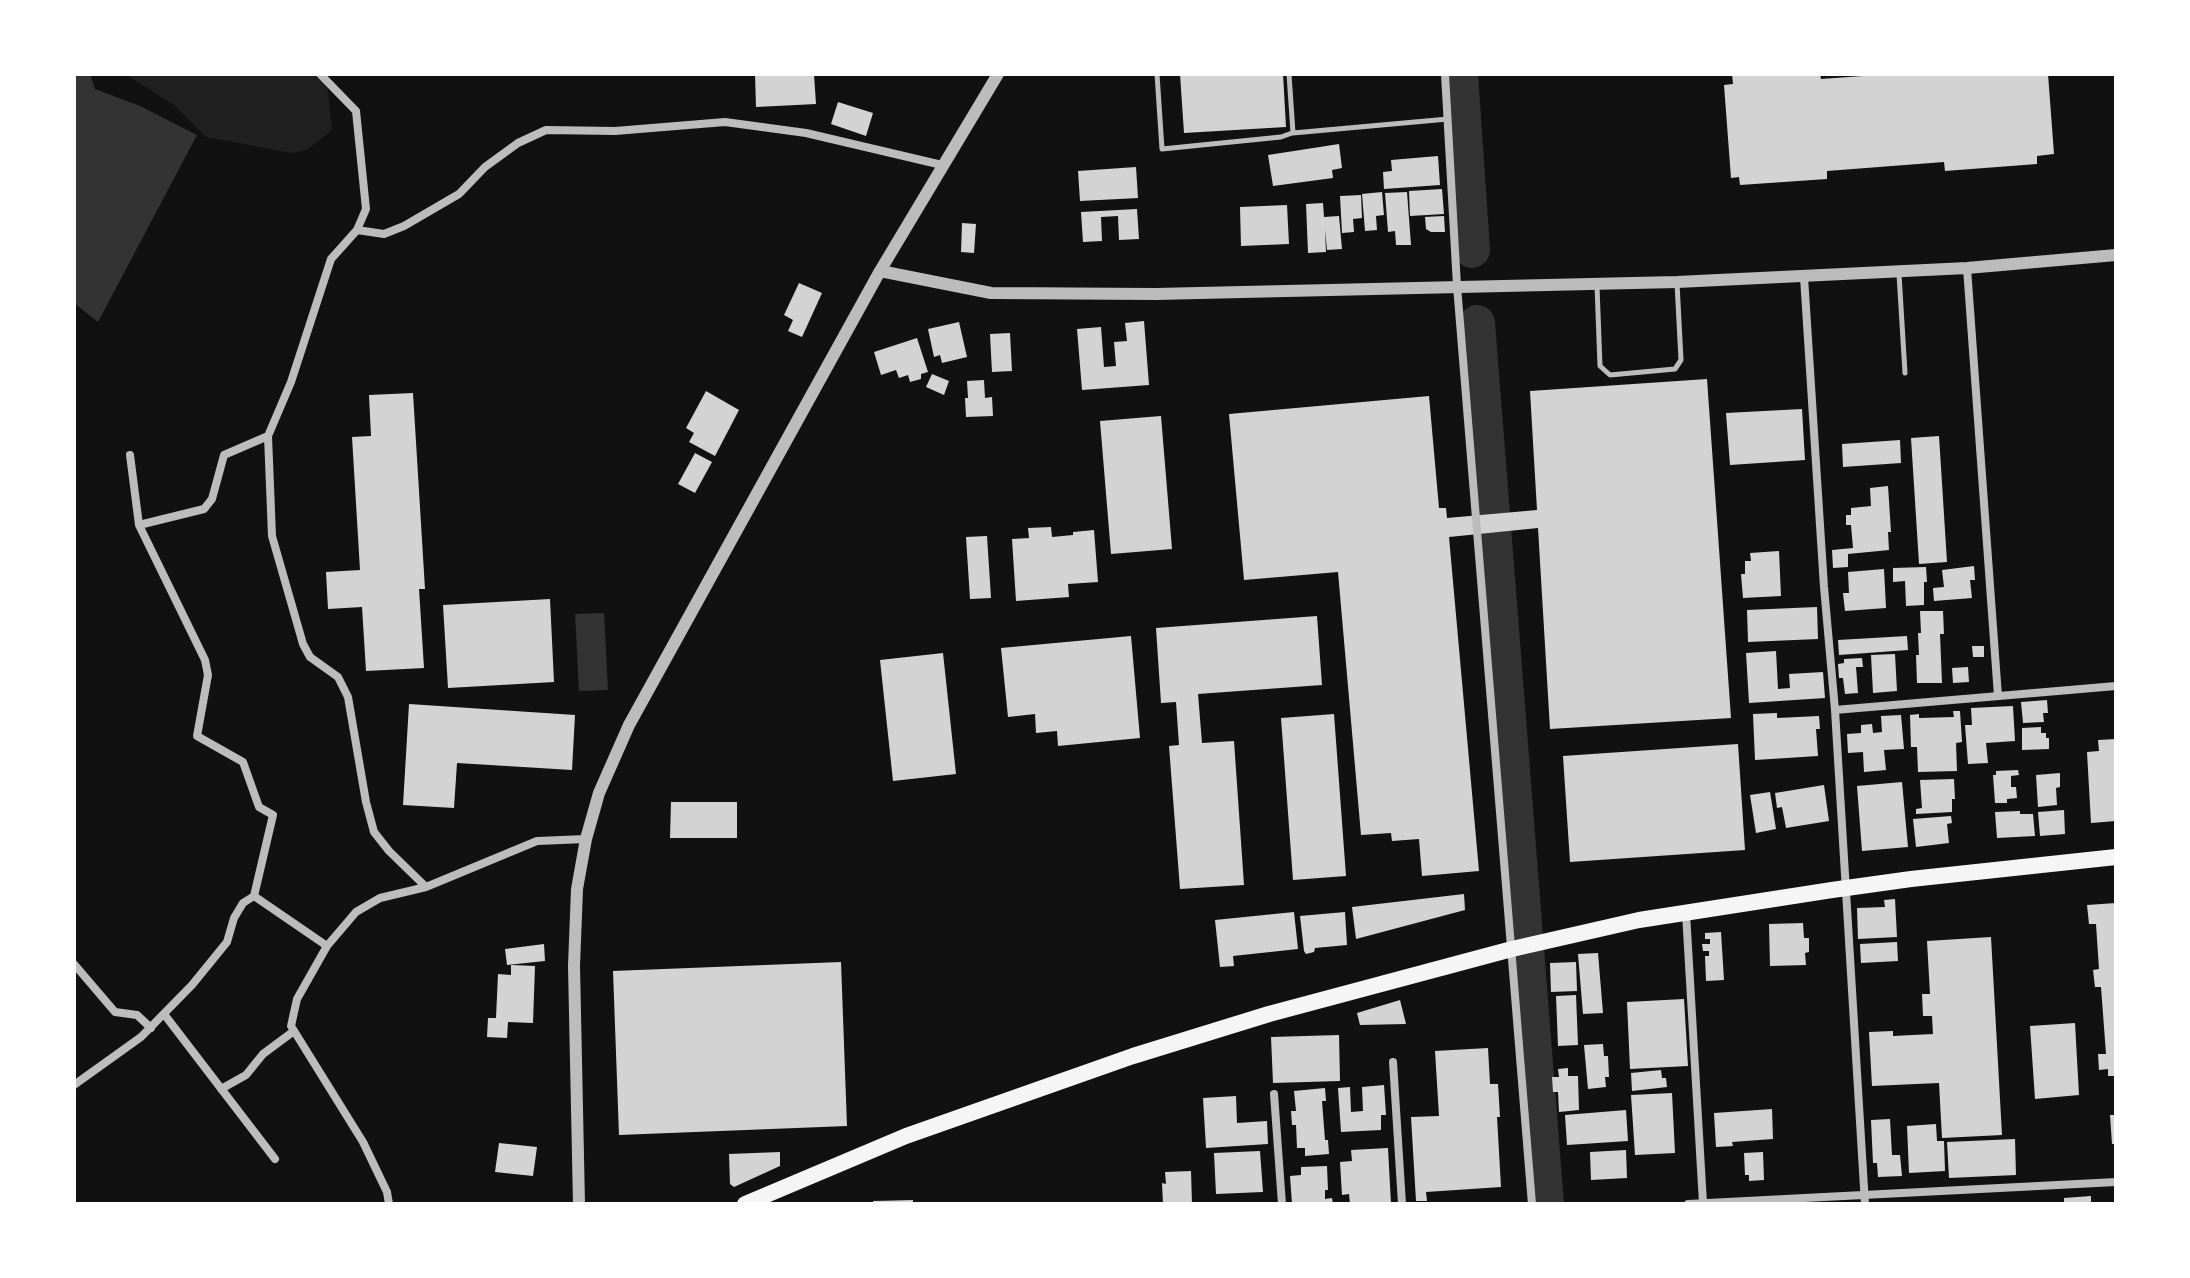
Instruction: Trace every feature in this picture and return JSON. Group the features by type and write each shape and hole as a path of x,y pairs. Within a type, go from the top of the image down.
{"highway":[{"path":"745,1204 906,1136 1120,1061 1269,1014 1521,947 1639,920 1845,888 2116,857"}],"street":[{"path":"320,74 356,111 366,209 357,230 331,259 291,382 268,436 272,536 303,644 310,657 338,677 348,697 374,832 426,887"},
{"path":"579,1204 574,966 577,889 599,793 629,725 880,271 998,74"},
{"path":"1445,74 1521,947 1532,1204"},
{"path":"357,230 384,234 404,226 459,194 485,167 518,143 546,130 615,131 725,122 806,133 942,165"},
{"path":"880,271 991,293 1156,294 1597,285 1804,277 1967,268 2116,255"},
{"path":"1967,268 1998,696"},
{"path":"1804,277 1835,710 1865,1204"},
{"path":"139,525 204,509 212,499 224,455 268,436"},
{"path":"74,1085 151,1028 227,942 243,903 254,896 273,815 259,807 243,762 197,736 208,675 205,660 139,525 130,455"},
{"path":"1835,710 2116,686"},
{"path":"389,1204 387,1192 363,1142 291,1026 297,999 327,946 356,912 380,898 426,887 537,841 586,839"},
{"path":"254,896 327,946"},
{"path":"1686,913 1703,1203"},
{"path":"74,964 115,1012 137,1015 151,1028"},
{"path":"164,1014 275,1159"},
{"path":"221,1089 246,1075 263,1054 294,1031"},
{"path":"1393,1062 1402,1204"},
{"path":"1274,1094 1282,1204"},
{"path":"1688,1204 2116,1182"}],"lane":[{"path":"1157,74 1162,149 1448,119"},
{"path":"1289,74 1293,133"},
{"path":"1899,272 1905,373"},
{"path":"1597,285 1600,366 1610,375 1675,369 1681,360 1677,282"}],"shaded area":[{"path":"74,74 90,74 95,89 140,106 197,135 98,322 74,303"},
{"path":"125,74 326,74 332,130 307,150 291,153 206,137 174,105"},
{"path":"604,613 608,690 579,691 575,614"}],"building":[{"path":"755,74 814,74 816,104 756,107"},
{"path":"1180,74 1283,74 1286,127 1184,133"},
{"path":"1732,74 1820,74 1821,79 1891,74 2048,74 2054,154 2037,156 2037,164 1945,171 1944,162 1827,171 1827,179 1740,185 1739,177 1731,178 1724,85 1733,84"},
{"path":"838,102 873,113 866,136 831,124"},
{"path":"1339,144 1342,168 1332,170 1333,178 1273,186 1268,155"},
{"path":"1438,156 1440,185 1384,189 1383,172 1392,171 1391,160"},
{"path":"1136,167 1138,198 1080,201 1078,171"},
{"path":"1442,189 1444,214 1410,216 1409,191"},
{"path":"1382,192 1384,215 1376,216 1377,230 1365,231 1362,194"},
{"path":"1407,192 1411,245 1396,245 1395,231 1388,232 1385,193"},
{"path":"1361,195 1362,218 1353,219 1354,232 1342,233 1340,196"},
{"path":"1323,203 1324,217 1339,216 1342,249 1327,250 1325,229 1326,252 1308,253 1306,204"},
{"path":"1287,205 1289,244 1241,246 1240,207"},
{"path":"1137,209 1139,239 1119,240 1118,216 1101,217 1102,241 1083,242 1081,212"},
{"path":"1444,216 1445,232 1426,229 1425,217"},
{"path":"962,223 976,224 974,253 961,252"},
{"path":"799,283 822,293 802,337 788,331 793,320 784,315"},
{"path":"1144,321 1149,385 1082,390 1077,329 1101,327 1104,367 1116,366 1114,342 1127,341 1125,323"},
{"path":"959,322 967,357 942,363 940,355 934,357 928,329"},
{"path":"1010,333 1012,371 992,372 990,334"},
{"path":"917,338 928,372 921,374 921,379 910,382 908,375 899,378 896,370 881,375 874,352"},
{"path":"932,374 949,381 944,395 926,387"},
{"path":"1707,379 1731,718 1550,729 1538,528 1449,537 1479,871 1422,876 1419,839 1392,841 1391,833 1361,835 1338,572 1244,580 1229,414 1429,396 1439,508 1446,508 1447,518 1537,510 1530,391"},
{"path":"984,380 985,398 992,397 993,416 966,417 967,381"},
{"path":"706,391 739,410 715,456 689,442 694,433 686,428"},
{"path":"413,393 425,589 419,589 424,668 366,671 362,607 328,609 326,572 360,570 352,437 371,436 369,395"},
{"path":"1802,409 1805,460 1730,465 1726,413"},
{"path":"1161,416 1172,549 1111,554 1100,421"},
{"path":"1939,436 1947,562 1919,564 1911,438"},
{"path":"1900,440 1901,463 1843,467 1842,444"},
{"path":"695,453 712,462 695,493 678,484"},
{"path":"1888,486 1889,550 1848,554 1848,567 1833,568 1832,550 1853,548 1851,525 1846,525 1846,515 1851,515 1851,508 1871,506 1870,488"},
{"path":"1051,527 1052,537 1094,530 1098,582 1068,584 1069,597 1016,601 1012,539 1029,538 1028,528"},
{"path":"987,536 991,598 970,599 966,537"},
{"path":"1779,551 1781,596 1743,598 1741,574 1745,574 1745,561 1751,561 1750,553"},
{"path":"1974,566 1975,580 1970,580 1972,598 1934,601 1933,588 1944,587 1942,570"},
{"path":"1926,567 1924,605 1906,606 1905,581 1893,582 1893,568"},
{"path":"1884,569 1886,608 1845,611 1843,593 1849,593 1848,572"},
{"path":"550,599 554,682 448,688 443,605"},
{"path":"1817,607 1818,639 1748,642 1747,610"},
{"path":"1920,611 1943,611 1944,634 1940,634 1942,683 1917,683"},
{"path":"1317,616 1322,685 1198,694 1202,743 1234,741 1244,885 1180,889 1169,746 1179,745 1176,702 1161,703 1156,628"},
{"path":"1131,636 1140,738 1058,746 1057,731 1036,733 1035,714 1008,717 1001,648"},
{"path":"1907,636 1908,650 1839,655 1838,640"},
{"path":"1972,646 1984,646 1984,657 1973,657"},
{"path":"1776,651 1778,689 1790,688 1789,674 1823,672 1825,698 1749,703 1746,653"},
{"path":"943,653 956,774 893,781 880,660"},
{"path":"1895,654 1897,691 1873,693 1871,655"},
{"path":"1862,658 1863,667 1856,667 1858,693 1845,694 1838,664 1844,663 1844,659"},
{"path":"1968,667 1969,682 1953,683 1952,668"},
{"path":"2047,700 2048,713 2043,713 2044,722 2023,723 2021,702"},
{"path":"409,704 575,715 572,770 457,763 454,808 403,805"},
{"path":"2013,706 2015,741 1986,743 1988,763 1968,764 1965,725 1972,725 1971,708"},
{"path":"1953,711 1960,711 1962,742 1956,743 1957,771 1918,772 1917,747 1911,747 1910,715 1919,714 1919,718 1954,717"},
{"path":"1777,713 1777,718 1819,716 1820,729 1816,729 1818,756 1755,760 1753,714"},
{"path":"1334,714 1346,876 1293,880 1281,718"},
{"path":"1901,715 1904,749 1884,750 1886,770 1864,772 1863,752 1848,753 1847,734 1861,733 1861,725 1872,724 1873,733 1882,732 1881,716"},
{"path":"2041,727 2041,733 2046,733 2046,738 2049,738 2049,749 2022,750 2022,728"},
{"path":"2116,739 2116,821 2091,823 2087,752 2099,751 2098,740"},
{"path":"1738,744 1745,850 1570,862 1563,756"},
{"path":"2018,770 2019,775 2011,776 2011,787 2016,787 2017,798 2007,799 2007,803 1995,803 1993,775 1996,771"},
{"path":"2060,773 2060,787 2056,788 2057,805 2038,807 2036,775"},
{"path":"1954,779 1952,812 1916,814 1916,809 1922,808 1920,780"},
{"path":"1902,782 1908,847 1862,851 1857,786"},
{"path":"1824,785 1829,821 1786,828 1782,807 1777,808 1775,793"},
{"path":"1770,792 1776,829 1756,833 1750,795"},
{"path":"671,802 737,802 737,838 670,838"},
{"path":"2064,810 2065,834 2040,836 2038,812"},
{"path":"2020,811 2020,814 2033,814 2035,836 1997,838 1995,812"},
{"path":"1951,816 1952,823 1947,824 1949,843 1916,847 1913,819"},
{"path":"1464,894 1465,910 1356,939 1352,907"},
{"path":"1895,899 1897,937 1858,939 1857,908 1885,907 1884,900"},
{"path":"2116,903 2116,1076 2108,1076 2108,1069 2099,1070 2098,1054 2106,1054 2101,987 2095,987 2093,970 2099,969 2096,924 2089,924 2087,905"},
{"path":"1294,912 1298,949 1233,956 1234,966 1220,967 1215,920"},
{"path":"1345,912 1347,945 1315,948 1314,952 1306,954 1300,916"},
{"path":"1803,923 1804,938 1809,938 1806,965 1770,966 1769,924"},
{"path":"1721,932 1724,980 1706,981 1705,956 1709,956 1709,951 1703,951 1702,944 1710,944 1710,939 1705,939 1705,933"},
{"path":"1991,937 2002,1135 1942,1138 1939,1083 1872,1086 1869,1032 1893,1031 1893,1036 1933,1034 1932,1016 1923,1016 1922,994 1930,994 1927,941"},
{"path":"1897,942 1898,961 1861,963 1860,944"},
{"path":"544,944 545,961 507,965 505,949"},
{"path":"1598,953 1603,1013 1583,1014 1578,954"},
{"path":"841,962 847,1126 619,1135 613,971"},
{"path":"1576,962 1577,991 1551,992 1550,963"},
{"path":"511,965 535,966 533,1023 508,1022 507,1038 487,1037 488,1018 496,1018 498,974 511,975"},
{"path":"1576,995 1578,1045 1558,1046 1556,996"},
{"path":"1684,999 1688,1066 1630,1069 1627,1002"},
{"path":"1400,1000 1406,1024 1360,1025 1357,1013"},
{"path":"2075,1023 2079,1095 2035,1099 2030,1026"},
{"path":"1339,1035 1340,1081 1273,1083 1271,1037"},
{"path":"1603,1044 1604,1056 1608,1056 1606,1087 1588,1089 1584,1045"},
{"path":"1488,1048 1490,1084 1498,1084 1501,1187 1426,1192 1427,1201 1416,1201 1411,1117 1439,1116 1435,1051"},
{"path":"1568,1068 1568,1076 1578,1076 1579,1110 1559,1112 1558,1092 1553,1092 1552,1077 1559,1077 1558,1069"},
{"path":"1661,1070 1667,1087 1632,1091 1631,1073"},
{"path":"1384,1085 1386,1115 1381,1115 1381,1130 1341,1132 1338,1088 1350,1087 1351,1112 1363,1111 1362,1087"},
{"path":"1325,1088 1326,1101 1322,1101 1329,1154 1305,1156 1305,1148 1297,1148 1296,1125 1292,1125 1291,1111 1296,1111 1294,1091"},
{"path":"1672,1093 1675,1153 1635,1155 1631,1095"},
{"path":"1236,1096 1237,1123 1267,1121 1268,1144 1206,1148 1203,1098"},
{"path":"1772,1109 1773,1139 1732,1142 1733,1146 1716,1147 1714,1113"},
{"path":"1626,1110 1628,1141 1567,1145 1565,1115"},
{"path":"2110,1115 2116,1115 2116,1144 2112,1144"},
{"path":"1890,1119 1892,1155 1900,1155 1902,1176 1878,1177 1877,1163 1873,1163 1871,1120"},
{"path":"1936,1124 1937,1141 1944,1141 1945,1171 1909,1173 1907,1126"},
{"path":"2015,1139 2016,1175 1949,1178 1947,1142"},
{"path":"499,1143 537,1147 533,1176 495,1172"},
{"path":"1388,1148 1391,1204 1350,1204 1349,1194 1342,1195 1340,1162 1352,1161 1351,1150"},
{"path":"1626,1150 1627,1178 1591,1180 1590,1152"},
{"path":"1260,1151 1263,1192 1216,1194 1214,1153"},
{"path":"780,1152 780,1166 734,1187 730,1184 729,1154"},
{"path":"1763,1152 1764,1180 1749,1181 1749,1175 1745,1175 1744,1153"},
{"path":"1327,1166 1328,1190 1325,1190 1325,1199 1332,1198 1333,1204 1292,1204 1290,1176 1301,1175 1301,1167"},
{"path":"1191,1171 1192,1204 1163,1204 1165,1172"},
{"path":"2091,1196 2091,1204 2064,1204 2064,1198"},
{"path":"913,1200 913,1204 873,1204 873,1201"}],"waterway":[{"path":"1460,74 1472,250"},
{"path":"1477,323 1546,1204"}]}
